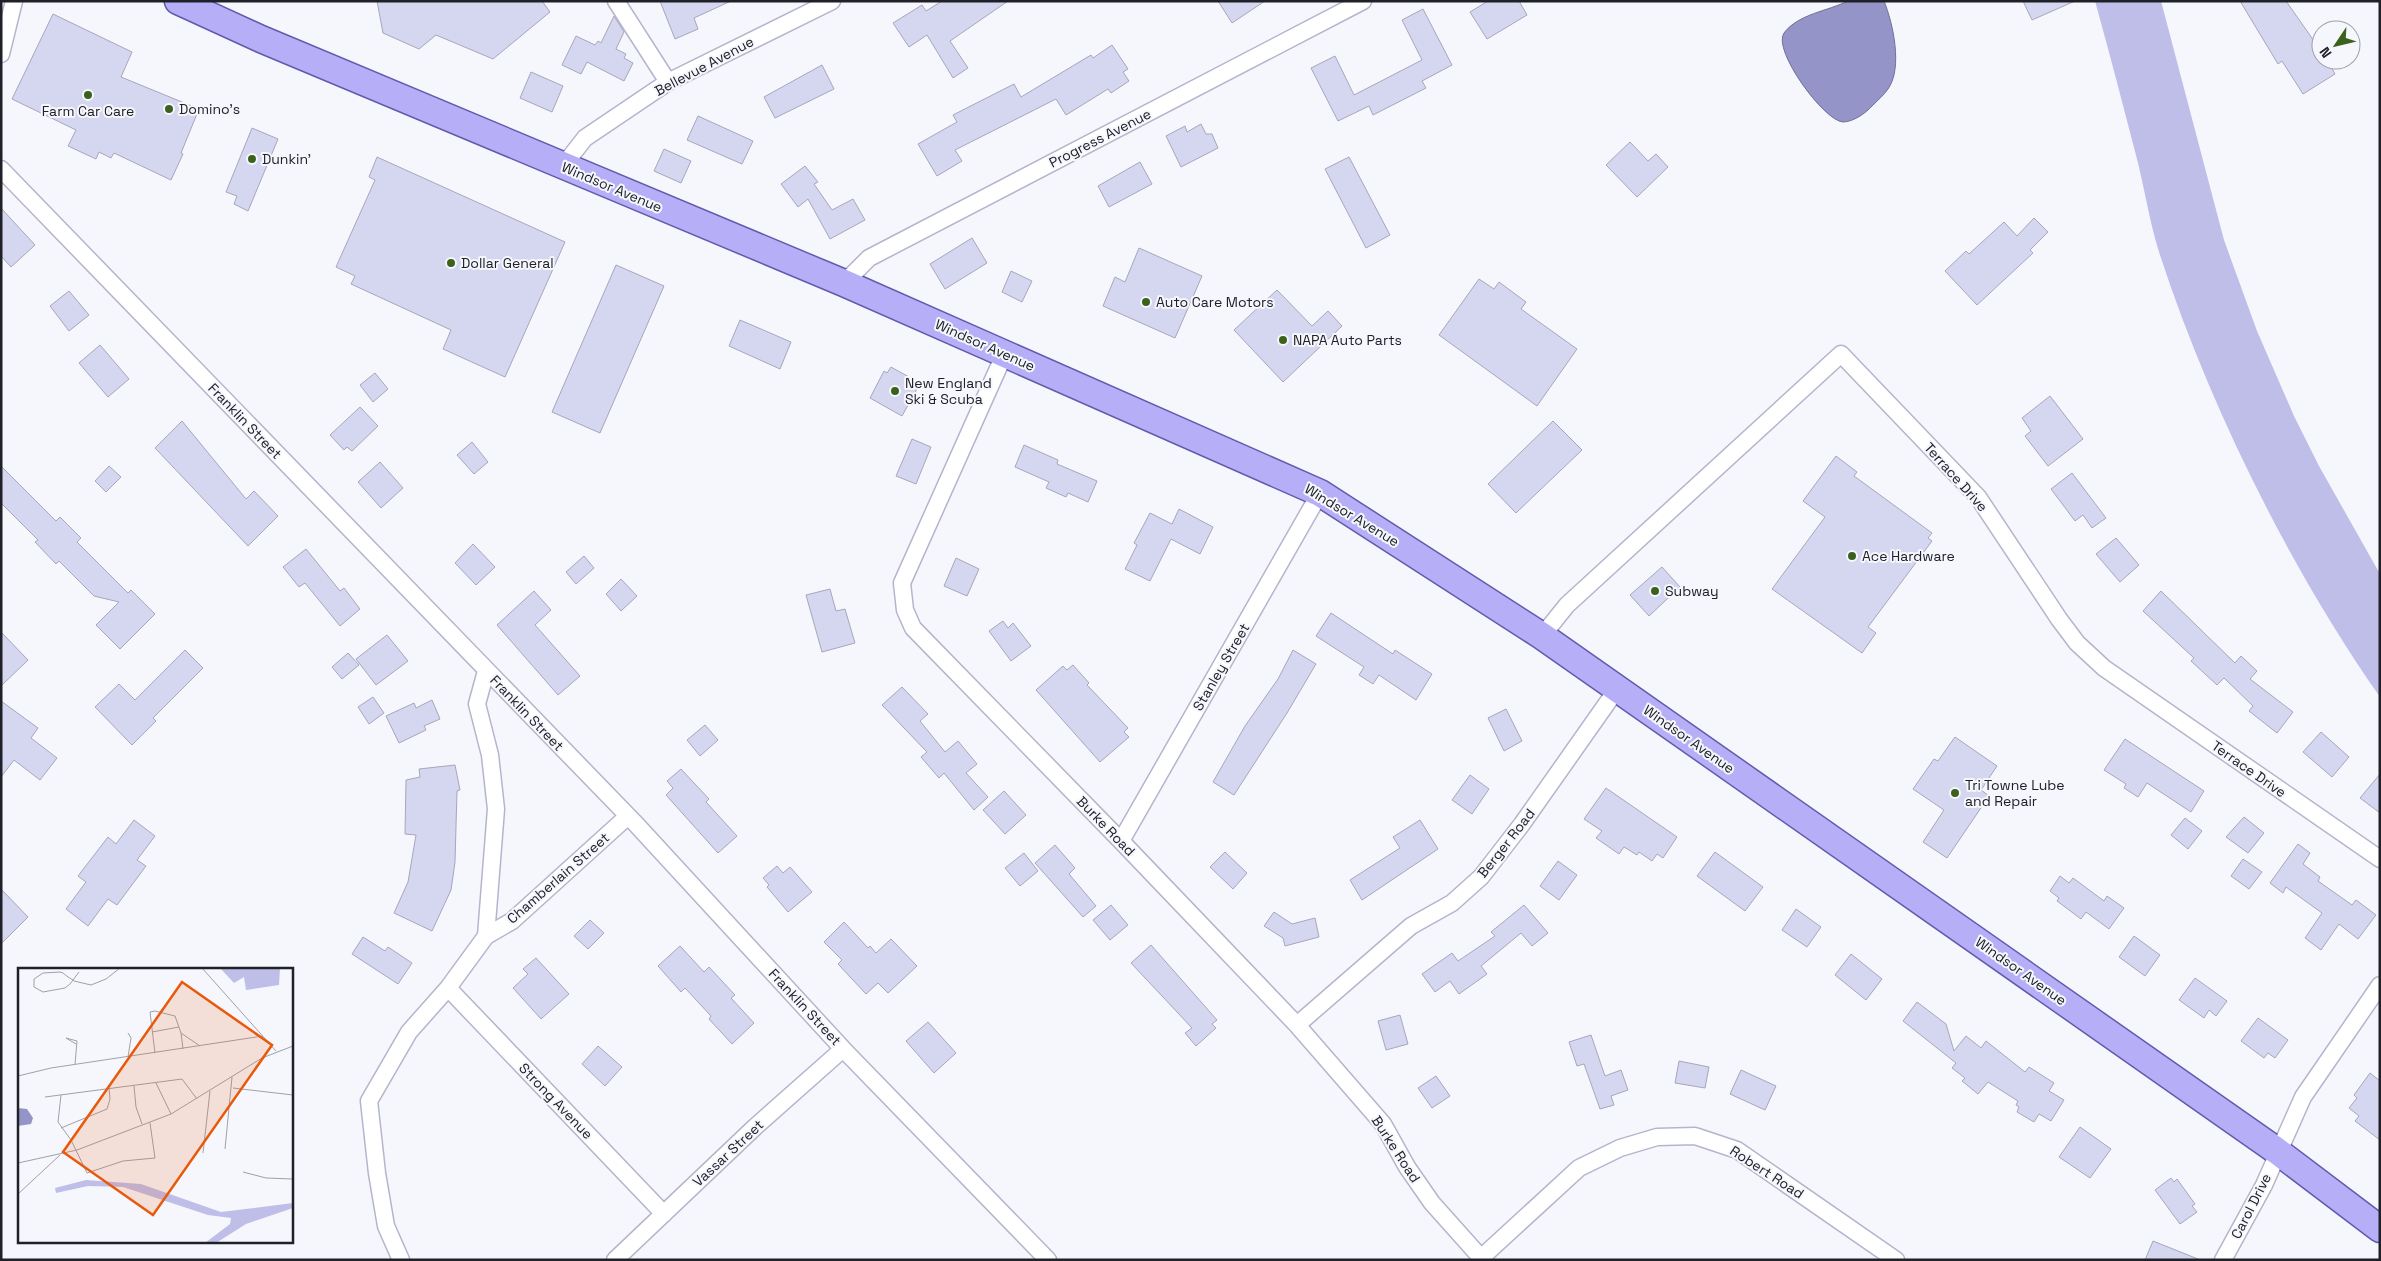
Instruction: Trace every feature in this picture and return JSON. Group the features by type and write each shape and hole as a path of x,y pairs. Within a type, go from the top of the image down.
{"main road":[{"name":"Windsor Avenue","path":"178,1 563,166 844,283 1320,493 1542,636 2277,1151 2380,1229"}],"street":[{"path":"1,54 14,1"},
{"path":"616,1 668,82"},
{"name":"Bellevue Avenue","path":"563,166 586,138 668,82 832,1"},
{"name":"Progress Avenue","path":"844,283 869,258 1363,1"},
{"name":"Franklin Street","path":"1,169 628,816 844,1049 1048,1260"},
{"name":"Burke Road","path":"1005,353 902,583 905,610 913,628 1121,841 1296,1025 1383,1124 1407,1167 1432,1203 1482,1259"},
{"name":"Terrace Drive","path":"1542,636 1567,605 1841,354 1978,497 2077,643 2104,668 2380,859"},
{"name":"Stanley Street","path":"1121,841 1320,493"},
{"name":"Chamberlain Street","path":"486,671 476,704 490,755 496,809 486,936"},
{"name":"Berger Road","path":"1296,1025 1411,926 1452,903 1481,877 1522,824 1617,689"},
{"name":"Chamberlain Street","path":"401,1260 386,1226 377,1173 369,1101 409,1032 448,988 486,936 512,921 628,816"},
{"path":"2277,1151 2303,1097 2380,985"},
{"name":"Strong Avenue","path":"448,988 664,1214"},
{"name":"Vassar Street","path":"615,1260 755,1127 844,1049"},
{"name":"Robert Road","path":"1482,1259 1579,1168 1620,1148 1657,1137 1695,1136 1737,1150 1896,1260"},
{"name":"Carol Drive","path":"2223,1260 2264,1185 2277,1151"}],"shaded area":[{"path":"1848,1 1884,1 1891,21 1896,58 1893,80 1886,91 1863,114 1855,119 1843,122 1835,119 1824,110 1802,84 1785,54 1782,42 1784,33 1797,21"},
{"path":"2095,1 2161,1 2224,240 2257,331 2294,416 2319,466 2380,574 2380,697 2346,647 2283,539 2226,425 2201,367 2159,252 2138,163"}],"building":[{"path":"377,1 542,1 550,12 493,59 436,35 419,49 383,33"},
{"path":"660,1 731,1 694,18 698,29 675,39"},
{"path":"942,1 1008,1 950,41 968,68 953,78 927,35 909,47 893,23 922,5 926,11"},
{"path":"1218,1 1265,1 1232,23"},
{"path":"1488,1 1519,1 1527,15 1487,39 1470,12"},
{"path":"2023,1 2075,1 2032,20"},
{"path":"2240,1 2286,1 2311,37 2311,70 2333,70 2335,74 2303,94 2282,61 2278,64"},
{"path":"1423,9 1452,65 1422,81 1426,88 1373,115 1369,106 1338,121 1311,68 1335,56 1354,95 1422,60 1402,20"},
{"path":"53,14 132,52 121,77 199,109 181,153 183,154 171,180 114,153 111,158 99,152 96,159 68,146 76,130 12,99"},
{"path":"614,16 624,32 616,49 626,54 624,58 633,63 624,81 587,62 581,74 562,65 576,36 595,45 598,41 601,43"},
{"path":"1112,45 1128,69 1123,72 1129,81 1111,93 1108,89 1066,115 1056,99 955,150 962,161 937,176 918,144 957,122 953,115 1014,84 1021,97 1091,55 1093,58"},
{"path":"822,65 834,89 775,118 764,97"},
{"path":"531,72 563,86 552,112 520,98"},
{"path":"698,116 753,141 742,164 687,140"},
{"path":"1201,124 1206,134 1212,134 1218,148 1181,167 1166,136 1185,126 1187,132"},
{"path":"252,128 278,139 248,211 234,204 237,196 226,192"},
{"path":"1630,142 1648,161 1656,154 1668,167 1637,197 1606,165"},
{"path":"664,149 691,161 681,183 654,171"},
{"path":"377,157 565,242 505,377 443,349 451,330 351,284 355,276 336,267 375,180 369,177"},
{"path":"1349,157 1390,235 1366,248 1325,169"},
{"path":"1140,162 1152,184 1109,207 1098,186"},
{"path":"805,166 818,182 814,184 832,210 853,199 865,220 830,239 808,199 798,207 781,184"},
{"path":"1,208 35,245 11,267 1,256"},
{"path":"2034,218 2048,232 2030,250 2033,253 1977,305 1945,271 1966,251 1969,254 2004,222 2017,236"},
{"path":"972,238 987,263 945,289 930,264"},
{"path":"1139,248 1202,276 1175,338 1103,306 1115,277 1125,282"},
{"path":"616,265 664,286 600,433 552,412"},
{"path":"1011,271 1032,281 1022,302 1002,292"},
{"path":"1479,279 1494,289 1499,282 1526,302 1521,309 1577,349 1537,406 1439,335"},
{"path":"1277,290 1312,326 1328,311 1342,326 1283,382 1234,330"},
{"path":"69,291 89,315 69,331 50,306"},
{"path":"740,320 791,342 780,369 729,346"},
{"path":"100,345 129,379 108,397 79,363"},
{"path":"891,367 918,382 914,387 917,389 902,416 870,398 884,371 887,373"},
{"path":"375,373 388,389 373,402 360,385"},
{"path":"2050,396 2083,439 2048,466 2025,436 2031,431 2022,418"},
{"path":"360,407 378,426 352,451 347,447 344,450 330,435"},
{"path":"182,421 246,499 254,491 278,516 248,546 155,448"},
{"path":"1553,421 1582,450 1516,513 1488,484"},
{"path":"912,439 931,447 916,484 896,476"},
{"path":"472,442 488,462 474,474 457,455"},
{"path":"1024,445 1058,460 1057,464 1097,481 1088,502 1068,493 1066,497 1046,488 1049,482 1015,467"},
{"path":"1836,456 1857,472 1854,476 1932,533 1928,538 1932,541 1868,627 1876,633 1862,653 1772,589 1825,517 1803,501"},
{"path":"380,462 403,488 381,508 358,482"},
{"path":"1,466 56,521 60,517 81,538 77,542 128,593 131,590 155,614 120,649 96,625 119,602 94,596 59,561 56,564 35,542 38,540 1,503"},
{"path":"109,466 121,477 106,492 95,481"},
{"path":"2072,473 2106,518 2092,528 2083,515 2075,521 2051,489"},
{"path":"1179,509 1213,527 1200,554 1171,539 1150,581 1125,569 1137,545 1134,543 1150,513 1172,524"},
{"path":"2116,538 2139,565 2120,582 2096,554"},
{"path":"473,544 495,567 476,585 455,563"},
{"path":"306,549 340,591 344,588 360,609 340,626 305,583 299,587 283,567"},
{"path":"584,556 594,568 576,584 566,572"},
{"path":"956,558 979,569 967,596 944,586"},
{"path":"1662,567 1680,587 1649,616 1630,595"},
{"path":"621,579 637,596 621,611 606,594"},
{"path":"830,589 836,611 845,609 855,643 822,652 806,595"},
{"path":"534,591 551,610 535,625 580,676 558,695 497,625"},
{"path":"2161,591 2235,663 2241,656 2257,671 2250,679 2293,712 2277,733 2249,711 2253,706 2224,678 2217,685 2191,661 2194,658 2143,611"},
{"path":"1331,613 1393,654 1395,650 1432,674 1416,700 1379,675 1373,684 1359,675 1364,667 1316,636"},
{"path":"1003,621 1008,628 1013,623 1031,646 1011,661 989,631"},
{"path":"1,632 28,660 1,686"},
{"path":"387,635 408,661 376,685 356,659"},
{"path":"185,650 203,668 153,718 156,721 132,745 95,707 119,684 135,700"},
{"path":"1293,650 1316,664 1234,795 1213,782 1245,726 1278,679"},
{"path":"348,653 359,665 342,679 332,667"},
{"path":"1073,665 1089,683 1087,685 1128,728 1124,732 1129,737 1100,762 1036,690 1063,666 1067,670"},
{"path":"902,687 928,714 920,721 945,752 958,741 977,764 966,773 988,797 974,810 944,773 939,778 921,757 927,752 882,705"},
{"path":"373,697 384,713 369,724 358,707"},
{"path":"432,700 440,719 424,726 426,730 399,743 386,716 414,703 416,708"},
{"path":"1,701 38,728 31,738 57,758 40,780 14,760 1,777"},
{"path":"1506,709 1522,741 1504,751 1488,718"},
{"path":"705,725 718,740 700,756 687,740"},
{"path":"2321,732 2349,757 2332,777 2303,752"},
{"path":"1955,737 1997,766 1981,790 1989,796 1947,858 1923,842 1944,810 1913,789 1934,759 1938,761"},
{"path":"2125,739 2204,791 2191,812 2147,783 2138,797 2124,788 2126,784 2104,770"},
{"path":"455,765 460,790 457,791 455,862 451,890 432,931 394,913 408,882 416,835 405,834 406,780 420,777 419,769"},
{"path":"681,769 709,799 706,802 737,836 718,853 666,795 673,788 667,781"},
{"path":"2380,774 2380,813 2360,798"},
{"path":"1470,775 1489,789 1472,814 1452,800"},
{"path":"1606,788 1677,837 1663,858 1657,854 1652,861 1639,852 1637,855 1624,847 1619,854 1596,838 1602,831 1584,819"},
{"path":"1004,791 1026,815 1005,834 983,810"},
{"path":"2244,817 2264,833 2248,853 2226,837"},
{"path":"2185,818 2202,831 2188,849 2171,835"},
{"path":"134,820 155,836 137,860 146,866 117,905 108,899 88,926 66,909 86,882 78,876 108,837 116,844"},
{"path":"1420,820 1438,849 1362,900 1350,880 1400,848 1393,837"},
{"path":"2298,844 2310,853 2303,864 2320,877 2318,881 2352,905 2356,900 2376,915 2358,939 2339,924 2321,950 2305,938 2322,913 2286,887 2283,893 2270,883"},
{"path":"1055,845 1075,868 1069,874 1096,906 1083,917 1035,863"},
{"path":"1225,852 1247,873 1233,889 1210,867"},
{"path":"1715,852 1763,887 1745,911 1697,876"},
{"path":"1024,853 1038,871 1020,886 1005,868"},
{"path":"2243,859 2262,872 2249,889 2231,876"},
{"path":"1558,861 1577,875 1559,900 1540,886"},
{"path":"777,866 783,873 790,867 812,892 788,912 767,887 769,885 763,878"},
{"path":"2060,876 2069,883 2073,878 2104,901 2107,896 2124,908 2109,929 2086,912 2081,919 2057,901 2059,898 2050,891"},
{"path":"1,889 28,917 1,944"},
{"path":"1111,905 1128,925 1110,940 1093,920"},
{"path":"1524,905 1548,933 1532,946 1521,933 1481,966 1487,974 1459,994 1450,981 1435,992 1422,974 1452,953 1458,961 1495,936 1491,932"},
{"path":"1796,909 1821,927 1807,947 1782,930"},
{"path":"1274,912 1292,924 1315,918 1319,937 1285,946 1283,938 1264,926"},
{"path":"590,920 604,933 588,949 574,936"},
{"path":"844,922 868,948 870,946 876,953 891,939 917,966 888,993 878,983 866,994 838,964 842,960 824,942"},
{"path":"2134,936 2160,955 2145,976 2119,957"},
{"path":"363,937 385,951 388,947 412,963 398,984 352,954"},
{"path":"1151,945 1217,1020 1212,1024 1216,1028 1196,1046 1185,1033 1192,1028 1131,963"},
{"path":"680,946 704,972 709,967 735,995 731,998 754,1023 732,1044 709,1019 711,1016 685,988 681,992 658,966"},
{"path":"1851,954 1882,979 1866,1000 1835,975"},
{"path":"536,958 569,994 541,1019 513,988 528,974 523,969"},
{"path":"2195,978 2227,1001 2216,1016 2209,1010 2204,1018 2179,1000"},
{"path":"1917,1002 1946,1024 1954,1051 1966,1036 1981,1048 1986,1041 2025,1072 2029,1067 2054,1083 2049,1091 2064,1100 2051,1121 2039,1114 2034,1122 2017,1112 2019,1107 2016,1105 2018,1101 1988,1082 1978,1094 1962,1081 1965,1078 1952,1068 1956,1063 1903,1021"},
{"path":"1400,1015 1408,1044 1386,1050 1378,1021"},
{"path":"2258,1018 2288,1040 2275,1058 2268,1053 2264,1058 2241,1041"},
{"path":"928,1022 956,1053 934,1073 906,1041"},
{"path":"1591,1035 1605,1076 1621,1070 1628,1090 1611,1096 1614,1105 1600,1109 1584,1064 1577,1066 1569,1042"},
{"path":"598,1046 622,1067 605,1086 582,1064"},
{"path":"1679,1061 1709,1067 1705,1088 1675,1083"},
{"path":"1741,1070 1776,1086 1765,1110 1730,1094"},
{"path":"2370,1073 2380,1081 2380,1140 2355,1121 2359,1116 2349,1108 2357,1098 2354,1095"},
{"path":"1436,1076 1450,1096 1432,1108 1418,1088"},
{"path":"2080,1127 2111,1149 2090,1178 2059,1157"},
{"path":"2171,1178 2174,1182 2177,1179 2195,1204 2192,1206 2197,1212 2180,1224 2155,1190"},
{"path":"2153,1241 2198,1259 2198,1260 2145,1260"}],"place":[{"name":"Farm Car Care","path":"88,95"},
{"name":"Domino's","path":"169,109"},
{"name":"Dunkin'","path":"252,159"},
{"name":"Dollar General","path":"451,263"},
{"name":"Auto Care Motors","path":"1146,302"},
{"name":"NAPA Auto Parts","path":"1283,340"},
{"name":"New England Ski & Scuba","path":"895,391"},
{"name":"Ace Hardware","path":"1852,556"},
{"name":"Subway","path":"1655,591"},
{"name":"Tri Towne Lube and Repair","path":"1955,793"}]}
